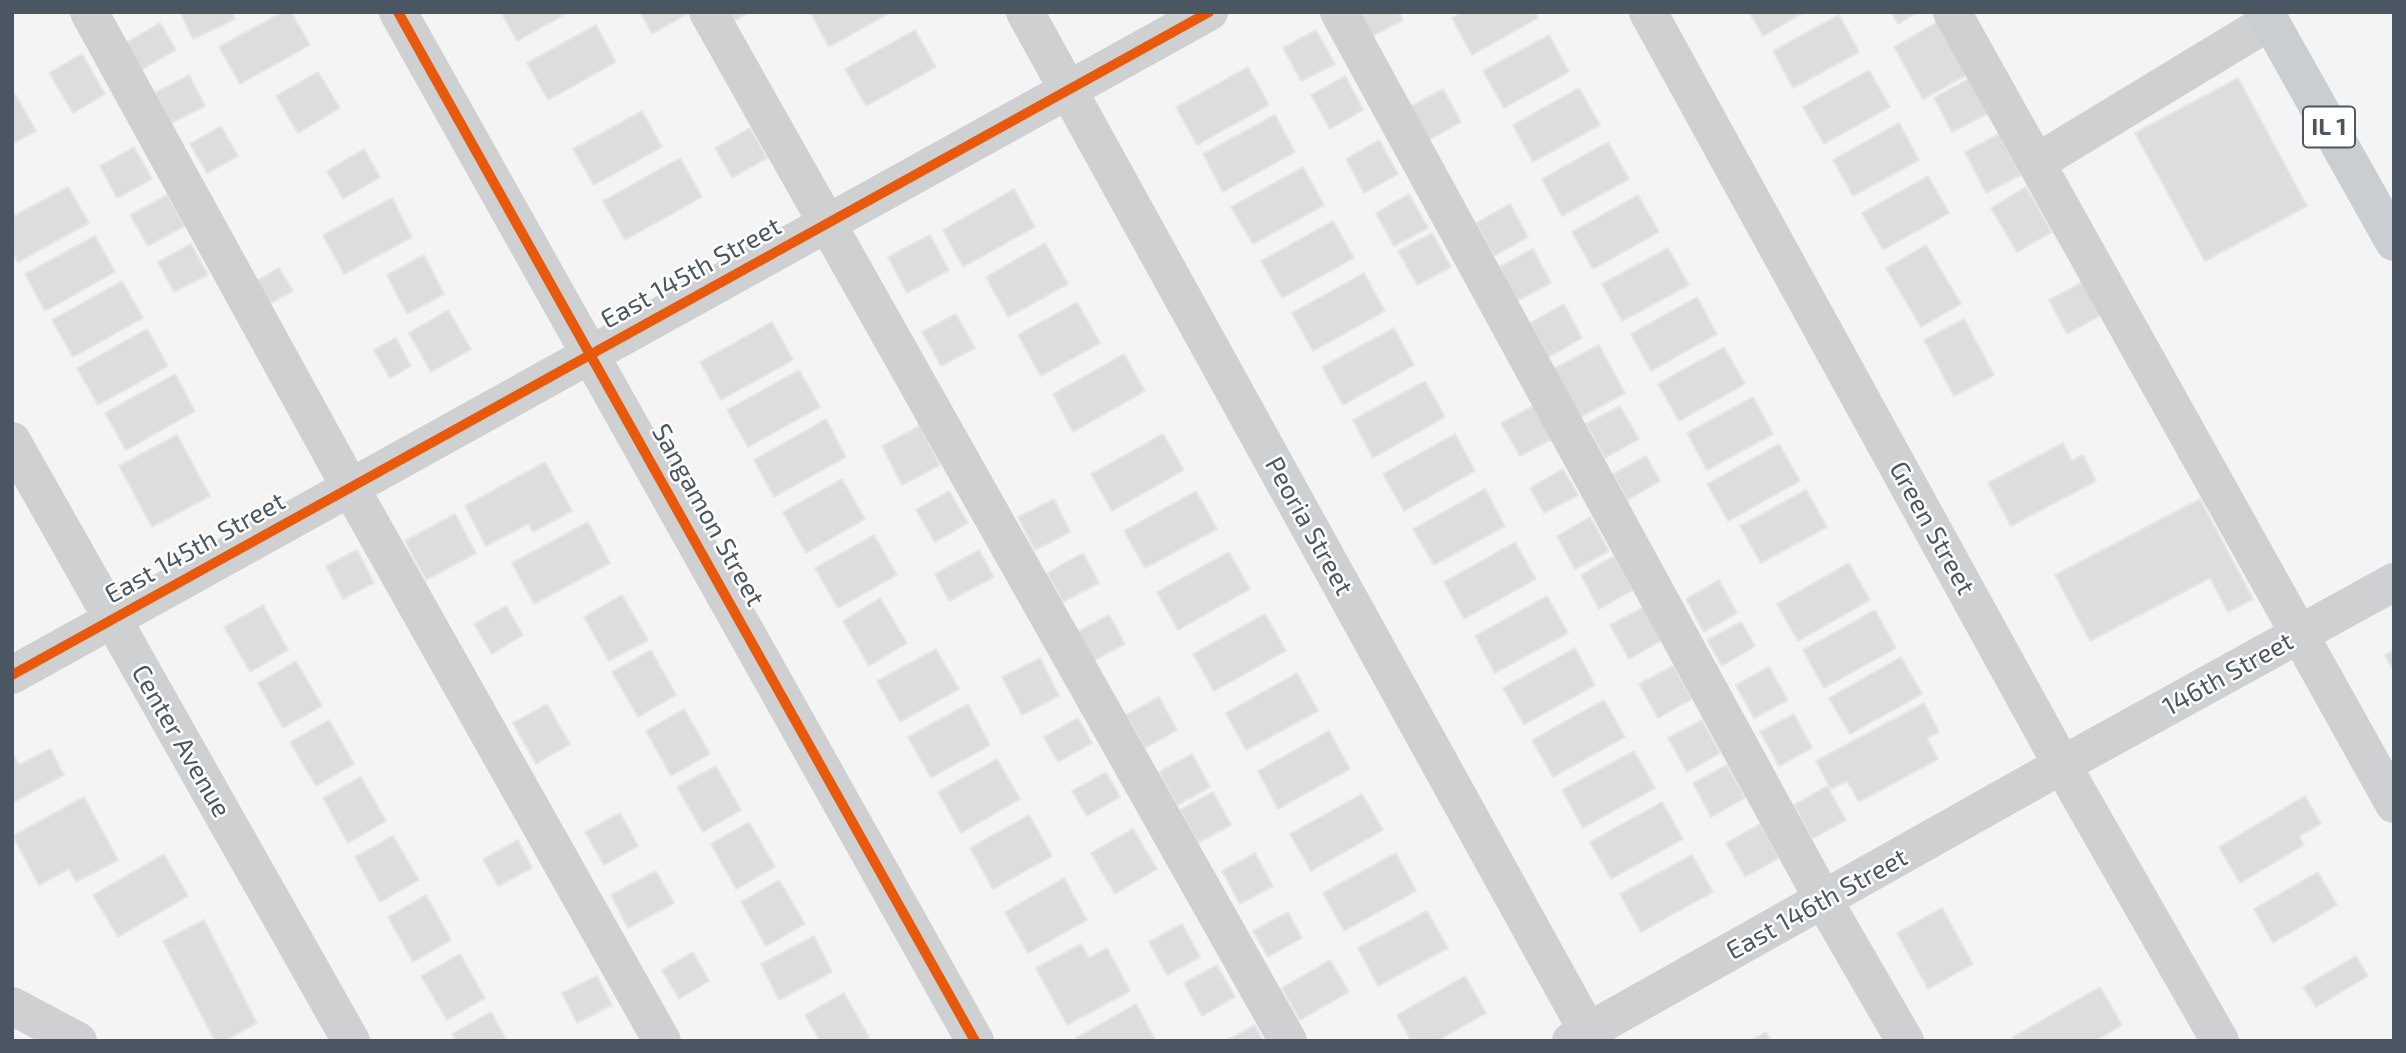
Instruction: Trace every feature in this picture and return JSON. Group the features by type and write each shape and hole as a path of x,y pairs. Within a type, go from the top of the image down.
{"main road":[{"name":"IL 1","path":"2267,17 2394,242"}],"street":[{"path":"89,12 351,487 662,1041"},
{"name":"Sangamon Street","path":"398,12 975,1041"},
{"path":"708,12 1288,1041"},
{"name":"Peoria Street","path":"1025,12 1584,1038"},
{"name":"East 145th Street","path":"12,675 1209,12"},
{"path":"1339,12 1824,901 1905,1041"},
{"name":"Green Street","path":"1648,12 2062,765 2220,1041"},
{"path":"1952,12 2394,804"},
{"path":"2036,163 2267,17"},
{"name":"Center Avenue","path":"12,441 351,1041"},
{"name":"146th Street","path":"2062,765 2394,582"},
{"name":"East 146th Street","path":"1584,1038 2062,765"},
{"path":"12,1006 65,1037"}],"building":[{"path":"180,12 232,12 235,19 193,39"},
{"path":"283,12 291,12 310,45 240,84 219,47"},
{"path":"501,12 569,12 517,41"},
{"path":"640,12 686,12 687,14 652,34"},
{"path":"727,12 749,12 733,22"},
{"path":"810,12 891,12 829,47"},
{"path":"1355,12 1399,12 1403,20 1369,38"},
{"path":"1462,12 1535,12 1538,18 1472,55 1452,18"},
{"path":"1749,12 1805,12 1763,36"},
{"path":"1891,12 1918,12 1898,24"},
{"path":"1839,15 1859,52 1793,88 1773,51"},
{"path":"1943,19 1972,72 1923,99 1894,47"},
{"path":"160,23 176,50 139,71 124,44"},
{"path":"596,25 616,62 548,100 527,63"},
{"path":"915,30 936,67 866,106 845,69"},
{"path":"1316,30 1335,64 1301,81 1283,48"},
{"path":"1549,35 1569,72 1504,108 1483,71"},
{"path":"82,54 105,94 73,113 49,73"},
{"path":"1248,67 1269,105 1197,145 1176,107"},
{"path":"1869,70 1890,107 1824,144 1803,107"},
{"path":"318,72 340,108 298,133 276,96"},
{"path":"189,75 205,106 171,123 155,93"},
{"path":"1345,76 1363,110 1330,129 1311,95"},
{"path":"1970,78 1989,113 1952,132 1934,98"},
{"path":"2238,78 2307,206 2205,261 2135,133"},
{"path":"1579,88 1600,125 1533,162 1513,125"},
{"path":"1443,89 1461,122 1427,141 1409,107"},
{"path":"15,94 36,131 12,144 12,96"},
{"path":"642,111 662,147 594,185 573,149"},
{"path":"1275,115 1295,152 1223,192 1203,154"},
{"path":"1899,123 1919,160 1853,196 1833,160"},
{"path":"221,126 238,156 207,173 190,144"},
{"path":"750,128 767,158 732,178 715,148"},
{"path":"1999,134 2021,175 1986,193 1965,152"},
{"path":"1379,140 1398,174 1364,193 1346,159"},
{"path":"1608,142 1629,179 1562,216 1542,179"},
{"path":"134,147 152,179 117,198 100,166"},
{"path":"364,149 380,177 343,199 327,171"},
{"path":"680,158 702,197 625,240 603,201"},
{"path":"1303,167 1324,205 1253,244 1231,207"},
{"path":"1928,176 1949,213 1883,250 1862,213"},
{"path":"68,187 89,223 18,262 12,251 12,217"},
{"path":"2026,187 2052,232 2017,252 1991,208"},
{"path":"1014,189 1035,227 963,267 943,230"},
{"path":"1409,194 1428,228 1394,246 1376,213"},
{"path":"167,195 185,226 148,246 130,215"},
{"path":"1638,195 1659,232 1593,269 1572,232"},
{"path":"392,198 412,237 344,274 323,235"},
{"path":"1510,204 1528,237 1494,256 1476,223"},
{"path":"1333,221 1354,258 1282,298 1261,261"},
{"path":"1432,233 1451,267 1417,285 1398,251"},
{"path":"930,235 949,270 907,293 888,257"},
{"path":"95,236 115,272 45,311 25,274"},
{"path":"1045,243 1068,284 1008,317 986,277"},
{"path":"191,244 208,275 174,292 158,262"},
{"path":"1926,245 1961,304 1921,327 1886,268"},
{"path":"1668,248 1689,285 1622,321 1602,284"},
{"path":"1533,249 1551,283 1517,301 1499,267"},
{"path":"424,255 444,294 407,314 387,275"},
{"path":"279,268 293,291 269,304 256,281"},
{"path":"1364,273 1385,311 1313,351 1292,313"},
{"path":"122,281 143,318 73,357 52,320"},
{"path":"2083,282 2101,315 2067,334 2049,300"},
{"path":"1697,297 1717,334 1651,371 1631,334"},
{"path":"1077,302 1100,343 1041,376 1018,335"},
{"path":"1564,304 1582,338 1549,357 1530,323"},
{"path":"448,310 471,349 431,372 409,333"},
{"path":"956,314 975,348 941,366 922,332"},
{"path":"1964,319 1994,375 1954,396 1924,340"},
{"path":"772,322 793,360 721,400 700,362"},
{"path":"1394,328 1414,365 1343,405 1322,367"},
{"path":"147,329 168,366 98,405 77,368"},
{"path":"396,338 411,366 390,378 374,350"},
{"path":"1599,345 1625,393 1579,418 1553,369"},
{"path":"1724,347 1745,384 1679,421 1658,384"},
{"path":"1124,354 1145,391 1073,432 1053,394"},
{"path":"799,370 820,407 748,447 727,410"},
{"path":"175,374 195,411 126,450 105,413"},
{"path":"1425,381 1445,417 1373,458 1353,420"},
{"path":"1753,397 1773,434 1707,470 1687,433"},
{"path":"1535,405 1554,438 1520,456 1501,423"},
{"path":"1620,406 1639,439 1605,458 1586,424"},
{"path":"826,419 846,457 774,497 754,460"},
{"path":"920,426 940,465 902,485 882,446"},
{"path":"1163,434 1184,470 1112,511 1091,474"},
{"path":"1455,434 1475,471 1404,511 1383,474"},
{"path":"177,435 210,496 152,527 119,466"},
{"path":"2063,443 2072,461 2083,455 2096,481 2011,526 1988,483"},
{"path":"1779,444 1800,481 1728,521 1707,484"},
{"path":"1646,456 1660,481 1627,500 1613,474"},
{"path":"545,462 572,511 533,532 528,524 486,546 465,506"},
{"path":"1563,469 1578,495 1544,513 1530,488"},
{"path":"842,479 865,519 806,553 783,512"},
{"path":"1485,489 1505,526 1434,565 1413,529"},
{"path":"1806,490 1827,527 1761,563 1740,526"},
{"path":"949,491 968,523 935,542 916,510"},
{"path":"1196,491 1217,529 1145,568 1124,531"},
{"path":"1054,499 1070,532 1035,550 1018,517"},
{"path":"2200,499 2253,599 2228,612 2210,578 2090,641 2055,575"},
{"path":"455,514 476,553 426,580 405,541"},
{"path":"1590,517 1609,551 1575,569 1557,536"},
{"path":"588,522 610,563 534,604 512,563"},
{"path":"874,535 897,575 838,608 815,568"},
{"path":"1515,542 1536,579 1464,619 1444,582"},
{"path":"357,550 374,583 343,599 326,566"},
{"path":"979,550 994,577 949,601 935,574"},
{"path":"1229,552 1250,589 1178,630 1157,592"},
{"path":"1083,553 1099,583 1063,602 1047,573"},
{"path":"1614,556 1633,590 1599,609 1581,575"},
{"path":"1849,563 1870,600 1798,641 1777,604"},
{"path":"1719,580 1737,613 1704,632 1686,599"},
{"path":"622,595 648,640 609,661 584,617"},
{"path":"1547,596 1568,633 1495,673 1475,636"},
{"path":"880,598 907,643 869,666 843,621"},
{"path":"263,605 288,650 250,672 224,627"},
{"path":"506,606 523,635 492,654 474,624"},
{"path":"1644,607 1662,640 1629,659 1610,625"},
{"path":"1875,610 1896,648 1824,688 1803,650"},
{"path":"1265,614 1286,651 1214,691 1193,654"},
{"path":"1109,615 1125,644 1093,661 1077,632"},
{"path":"1741,622 1755,646 1722,666 1707,640"},
{"path":"1575,648 1595,685 1524,725 1503,688"},
{"path":"936,649 959,689 900,722 877,681"},
{"path":"651,650 676,695 638,717 612,672"},
{"path":"2394,650 2394,671 2385,655"},
{"path":"1901,657 1922,694 1850,734 1829,698"},
{"path":"1040,658 1059,696 1022,715 1002,677"},
{"path":"296,661 322,706 283,728 258,683"},
{"path":"1673,666 1692,699 1658,718 1639,684"},
{"path":"1769,667 1788,700 1754,718 1736,685"},
{"path":"1297,673 1318,711 1246,750 1226,713"},
{"path":"1159,697 1177,730 1145,748 1126,715"},
{"path":"1604,700 1625,737 1553,777 1532,740"},
{"path":"1924,703 1939,732 1927,738 1938,759 1859,802 1847,781 1831,789 1816,761"},
{"path":"547,704 570,744 536,764 513,723"},
{"path":"968,704 990,745 931,778 908,737"},
{"path":"684,709 710,754 671,776 646,731"},
{"path":"1794,714 1812,748 1779,766 1760,732"},
{"path":"1078,718 1092,743 1058,762 1044,737"},
{"path":"329,720 354,764 316,786 290,742"},
{"path":"1702,720 1720,753 1687,772 1668,738"},
{"path":"1329,731 1350,769 1278,809 1258,771"},
{"path":"50,749 64,775 12,803 12,752 19,765"},
{"path":"1634,751 1655,788 1583,828 1562,790"},
{"path":"1192,754 1210,787 1177,805 1159,772"},
{"path":"997,759 1020,799 961,833 938,792"},
{"path":"1727,765 1745,798 1711,817 1693,783"},
{"path":"716,766 741,810 703,832 677,787"},
{"path":"1106,772 1120,797 1087,816 1072,791"},
{"path":"361,777 386,821 348,843 323,798"},
{"path":"1827,786 1846,820 1812,839 1794,805"},
{"path":"1213,792 1231,825 1198,843 1180,810"},
{"path":"1362,794 1383,830 1311,871 1290,834"},
{"path":"2305,796 2321,824 2299,836 2304,845 2240,883 2219,847"},
{"path":"84,797 118,860 76,882 69,869 39,885 13,836"},
{"path":"1662,802 1683,839 1611,879 1590,842"},
{"path":"620,813 638,846 604,865 585,832"},
{"path":"1029,815 1052,856 993,889 970,848"},
{"path":"749,822 775,867 736,889 711,844"},
{"path":"1760,824 1779,858 1745,877 1726,843"},
{"path":"1133,829 1157,869 1115,894 1091,853"},
{"path":"393,836 419,880 380,902 355,857"},
{"path":"518,840 532,868 498,886 483,859"},
{"path":"1255,853 1273,886 1240,904 1222,871"},
{"path":"1396,853 1416,891 1344,931 1323,893"},
{"path":"164,854 188,896 118,937 93,895"},
{"path":"1692,855 1713,892 1641,932 1620,894"},
{"path":"656,871 674,903 628,928 611,895"},
{"path":"2318,872 2337,905 2273,943 2254,909"},
{"path":"1064,878 1087,920 1028,953 1005,912"},
{"path":"779,880 805,924 766,946 741,902"},
{"path":"426,895 451,940 413,962 388,917"},
{"path":"1942,908 1973,964 1928,989 1897,933"},
{"path":"1427,911 1448,948 1378,986 1358,948"},
{"path":"1288,912 1302,938 1268,957 1253,931"},
{"path":"204,920 257,1023 224,1041 215,1041 163,941"},
{"path":"1182,924 1200,957 1167,975 1149,942"},
{"path":"814,936 832,972 779,1000 761,964"},
{"path":"1081,944 1089,958 1107,948 1130,991 1067,1025 1036,968"},
{"path":"693,952 709,981 679,999 662,970"},
{"path":"460,954 485,998 447,1020 421,976"},
{"path":"2356,956 2368,976 2316,1007 2303,987"},
{"path":"1330,960 1349,992 1300,1020 1282,988"},
{"path":"1217,965 1235,997 1202,1016 1184,983"},
{"path":"597,976 612,1005 577,1023 562,993"},
{"path":"1465,976 1486,1013 1437,1041 1411,1041 1397,1015"},
{"path":"2100,987 2122,1025 2095,1041 2015,1041 2013,1037"},
{"path":"844,993 869,1037 864,1041 820,1041 805,1015"},
{"path":"1136,1004 1156,1041 1078,1041 1076,1038"},
{"path":"491,1012 507,1041 456,1041 452,1034"},
{"path":"1255,1025 1263,1041 1226,1041"},
{"path":"1766,1032 1771,1041 1750,1041"}],"cycle path":[{"path":"398,12 975,1041"},
{"path":"12,675 1209,12"}]}
